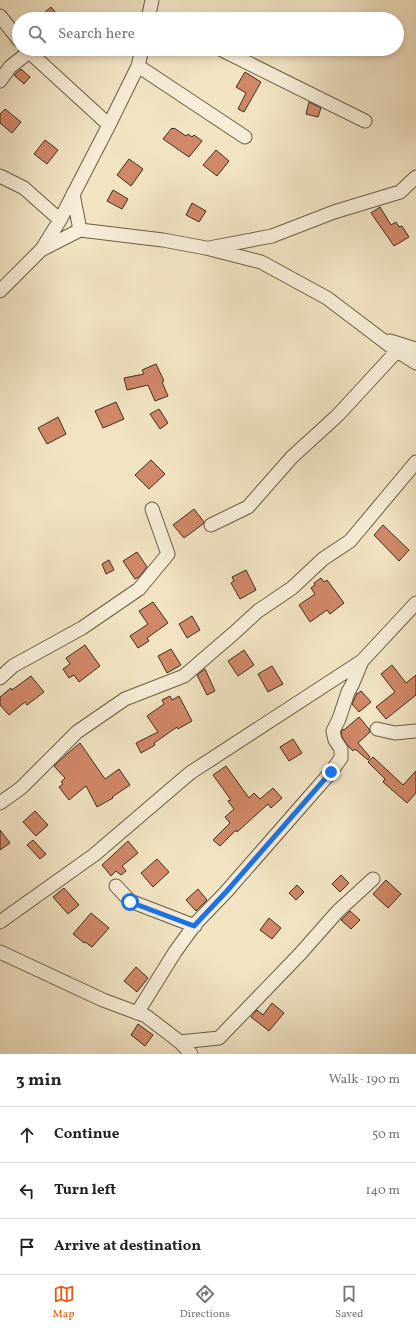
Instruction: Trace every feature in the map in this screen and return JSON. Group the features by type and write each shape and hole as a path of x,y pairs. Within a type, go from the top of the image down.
{"street":[{"path":"152,0 152,12"},
{"path":"0,16 12,31"},
{"path":"0,81 10,66 21,56"},
{"path":"34,56 109,125"},
{"path":"0,291 41,250 60,220 138,66 140,56"},
{"path":"234,56 365,121"},
{"path":"138,66 245,137"},
{"path":"0,176 24,188 60,220"},
{"path":"206,248 272,236 334,212 400,192 416,177"},
{"path":"73,194 80,230"},
{"path":"41,250 80,230 163,240 206,248 261,262 327,298 397,351 416,363"},
{"path":"381,338 416,349"},
{"path":"212,526 248,507 292,457 338,415 397,351"},
{"path":"0,803 20,788 77,732 125,699 184,676 258,611 292,588 323,558 350,541 416,462"},
{"path":"0,678 13,666 82,628 140,589 168,554 152,509"},
{"path":"0,922 94,855 190,773 362,661 416,604"},
{"path":"137,1012 175,952 194,926 226,892 331,772 341,758 341,749 335,740 333,731 362,661"},
{"path":"377,729 395,733 416,731"},
{"path":"180,1042 219,1038 300,954 338,911 373,879"},
{"path":"116,886 130,902 194,926"},
{"path":"0,952 103,1000 146,1016 180,1042 191,1054"}],"building":[{"path":"51,7 55,12 45,12"},
{"path":"21,69 30,77 24,84 14,75"},
{"path":"245,72 261,82 244,112 238,109 246,93 236,87"},
{"path":"309,102 321,108 318,117 306,114"},
{"path":"5,109 21,122 12,133 0,123 0,114"},
{"path":"172,128 186,136 188,134 192,137 194,135 202,141 189,157 163,139"},
{"path":"45,140 58,150 47,164 34,154"},
{"path":"216,150 229,161 217,176 203,165"},
{"path":"129,159 143,169 131,186 117,175"},
{"path":"113,190 128,199 122,209 107,201"},
{"path":"192,203 206,211 199,222 186,215"},
{"path":"380,207 391,225 396,222 399,227 402,226 409,237 394,246 371,213"},
{"path":"156,364 164,381 162,382 168,396 155,401 148,385 127,390 124,378 144,374 142,370"},
{"path":"116,402 124,419 103,428 95,411"},
{"path":"159,409 168,423 160,429 150,414"},
{"path":"58,417 66,434 47,444 38,428"},
{"path":"151,460 165,474 149,489 135,475"},
{"path":"194,509 204,522 184,538 173,525"},
{"path":"383,525 409,550 399,561 374,535"},
{"path":"137,552 147,567 139,577 135,579 123,561"},
{"path":"109,560 114,570 106,574 102,564"},
{"path":"246,570 256,590 240,599 231,583 234,581 232,577"},
{"path":"321,578 324,582 327,580 344,603 330,614 327,610 310,622 299,605 315,594 311,588 315,585 314,583"},
{"path":"153,602 168,623 147,638 149,641 138,648 130,636 148,624 139,611"},
{"path":"192,616 200,630 187,638 179,624"},
{"path":"85,645 100,666 79,682 74,675 69,678 63,669 70,664 66,658"},
{"path":"171,649 181,665 167,673 158,656"},
{"path":"244,650 254,665 238,676 228,661"},
{"path":"392,665 406,683 416,675 416,695 386,719 376,707 395,692 381,674"},
{"path":"272,666 283,684 268,692 258,674"},
{"path":"205,669 215,691 207,695 197,675"},
{"path":"31,676 44,692 27,705 25,702 9,715 0,705 0,697 11,688 12,690"},
{"path":"361,691 371,702 359,712 352,704 357,693"},
{"path":"170,696 172,700 179,696 192,721 178,729 177,727 154,743 155,745 141,753 136,743 158,732 147,716 164,704 162,700"},
{"path":"359,717 370,732 358,743 370,757 368,760 355,749 353,751 342,737 341,732 343,729 344,730"},
{"path":"293,739 302,753 289,761 280,747"},
{"path":"80,743 105,779 119,769 130,785 112,797 113,798 97,807 86,786 69,800 59,787 63,784 61,782 65,778 54,766"},
{"path":"373,757 403,785 416,771 416,793 407,803 383,782 385,779 368,762"},
{"path":"226,766 249,798 254,793 260,799 273,788 282,798 271,808 268,804 237,832 236,830 220,846 213,840 230,823 225,817 234,809 228,801 231,800 213,775"},
{"path":"35,811 48,825 36,836 23,822"},
{"path":"0,830 10,843 0,850"},
{"path":"33,840 46,854 40,859 27,845"},
{"path":"128,841 138,853 122,866 126,871 121,875 116,871 111,876 102,865"},
{"path":"157,859 169,872 153,887 141,873"},
{"path":"341,875 349,883 340,892 332,884"},
{"path":"386,880 401,894 388,908 373,894"},
{"path":"297,885 304,892 296,900 289,893"},
{"path":"64,888 79,905 68,914 53,897"},
{"path":"198,889 207,900 196,911 186,900"},
{"path":"350,911 360,920 351,929 341,920"},
{"path":"91,913 109,928 92,947 85,942 84,943 73,934"},
{"path":"269,918 281,928 272,939 260,930"},
{"path":"136,967 148,978 137,992 124,981"},
{"path":"272,1003 284,1013 269,1031 251,1017 257,1010 263,1015"},
{"path":"138,1024 153,1035 145,1046 131,1035"}],"route":[{"path":"130,902 194,926 226,892 331,772"}]}
